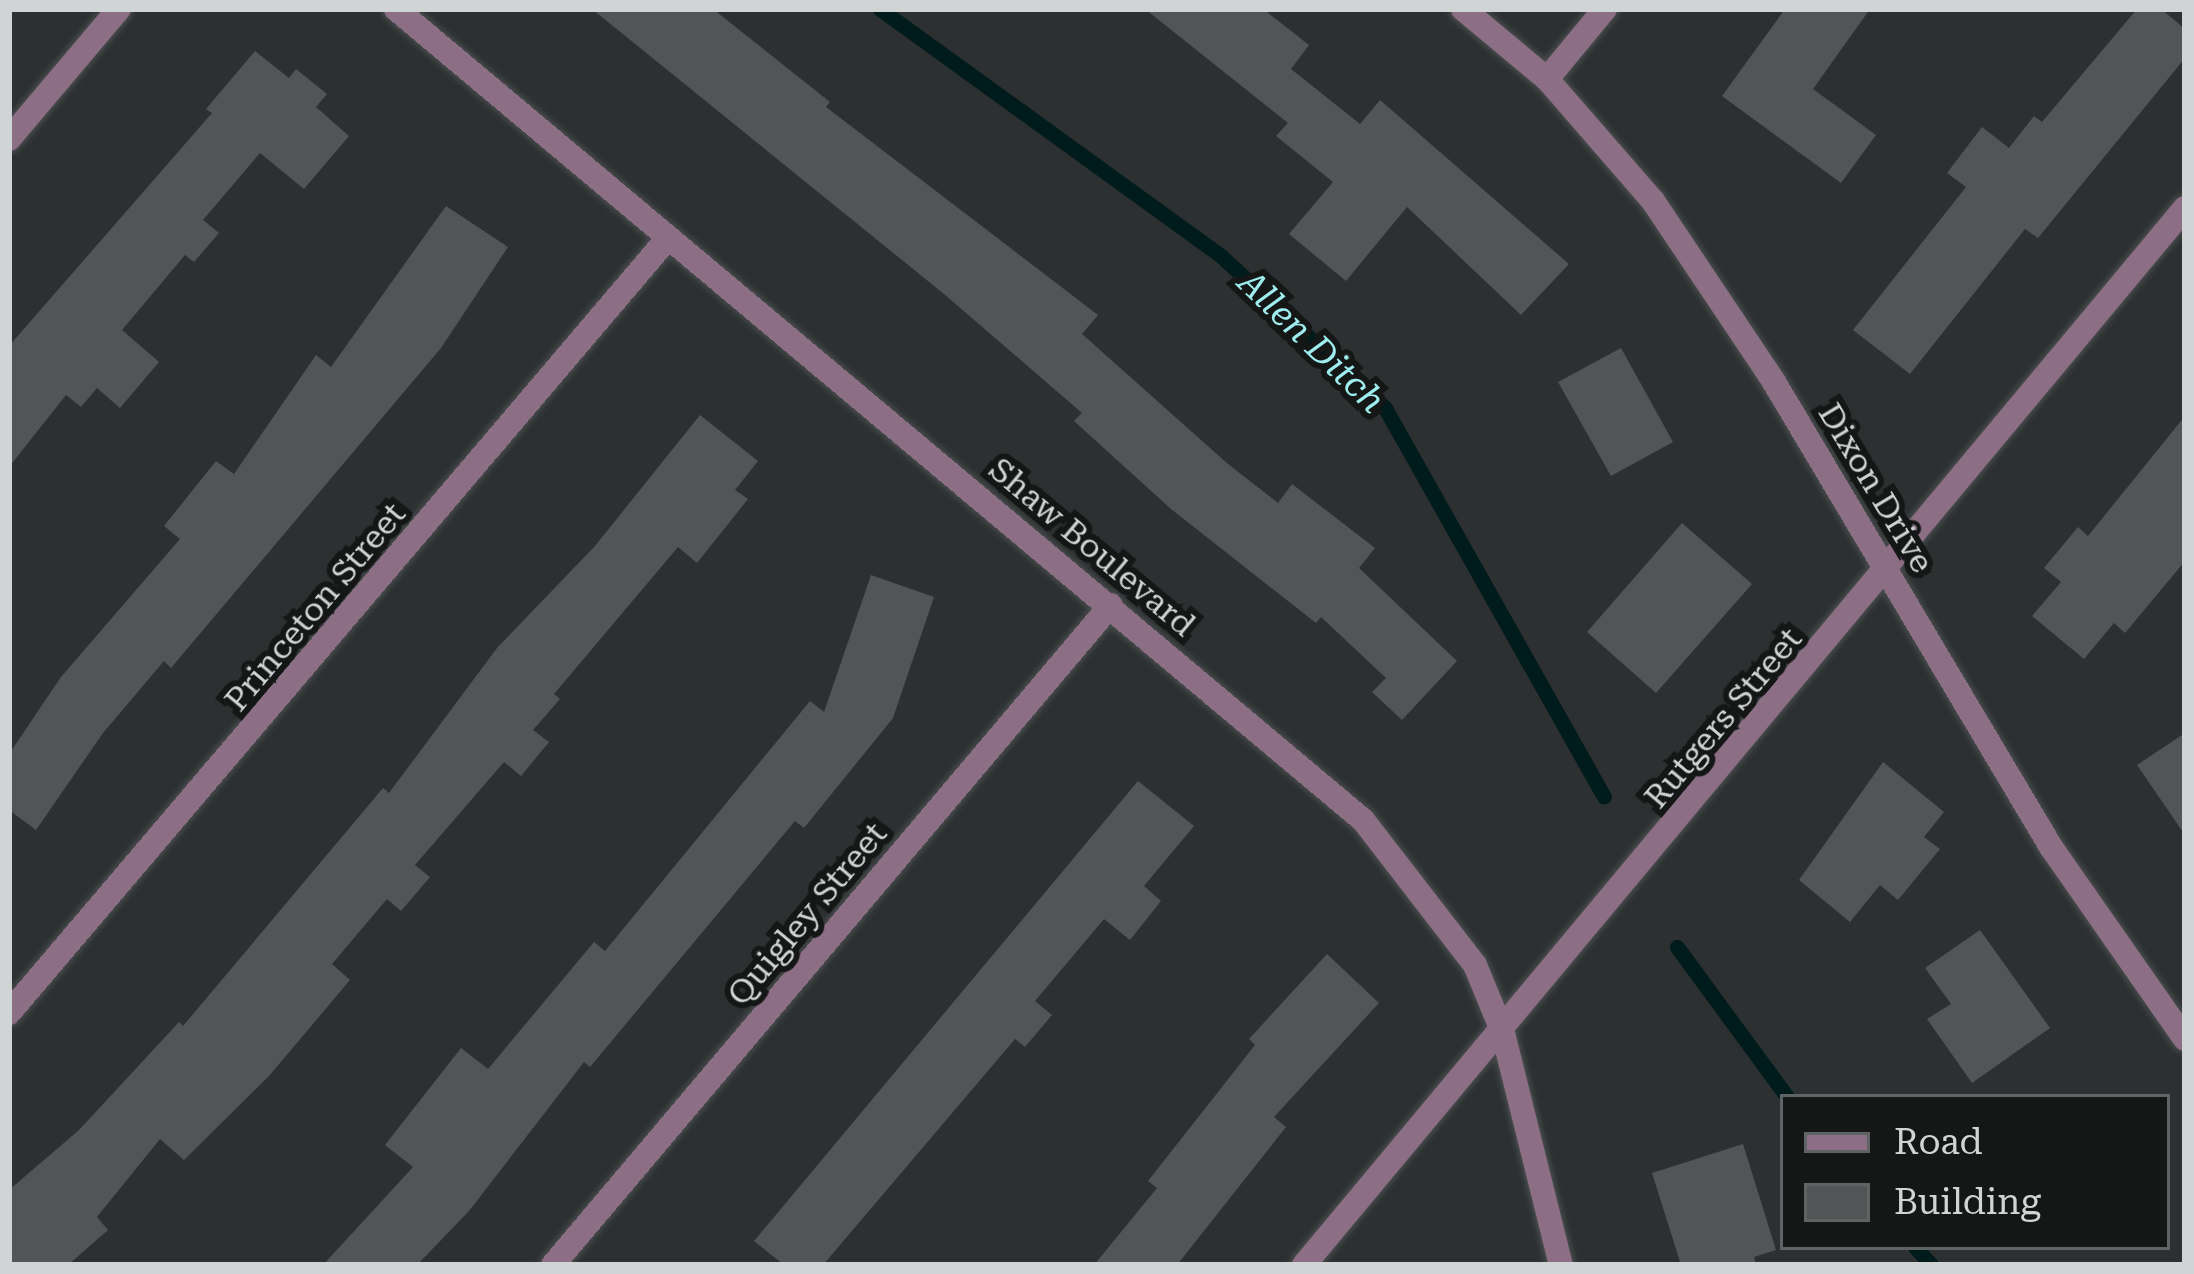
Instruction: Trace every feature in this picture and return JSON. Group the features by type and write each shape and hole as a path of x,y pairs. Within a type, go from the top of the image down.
{"street":[{"path":"9,139 119,9"},
{"name":"Shaw Boulevard","path":"396,9 1363,820 1445,918 1503,1033 1561,1265"},
{"name":"Dixon Drive","path":"1463,9 1547,79 1653,201 1887,572 2051,847 2185,1039"},
{"path":"1547,79 1605,9"},
{"name":"Rutgers Street","path":"1304,1265 1503,1033 2185,208"},
{"name":"Princeton Street","path":"9,1013 668,239"},
{"name":"Quigley Street","path":"554,1265 1111,605"}],"building":[{"path":"592,9 713,9 830,102 826,107 1098,315 1082,334 1228,464 1278,503 1292,484 1375,548 1359,568 1457,661 1402,720 1372,692 1386,678 1321,617 1316,623 1171,509 1074,421 1082,413 944,294"},
{"path":"1145,9 1263,9 1309,45 1291,69 1360,124 1380,100 1569,264 1521,315 1407,207 1346,281 1289,234 1333,182 1276,136 1288,123"},
{"path":"1785,9 1870,9 1813,89 1876,135 1841,183 1722,96"},
{"path":"2137,9 2161,9 2185,29 2185,58 2038,238 2025,229 1910,374 1853,330 1966,187 1947,173 1982,127 2009,148 2034,116 2042,122"},
{"path":"255,51 289,78 296,69 327,94 316,107 349,136 304,189 260,153 203,220 219,233 194,262 185,255 122,330 159,362 120,408 97,388 81,407 66,395 9,467 9,346 212,113 206,109"},
{"path":"446,206 508,247 441,348 171,668 164,661 103,733 36,830 9,810 9,754 61,677 180,539 164,526 216,461 234,474 316,355 331,367"},
{"path":"1621,348 1673,442 1611,476 1558,382"},
{"path":"700,415 758,461 735,490 748,499 697,563 678,547 554,694 560,699 533,730 549,742 521,776 504,762 415,865 430,877 401,911 387,899 332,964 350,980 269,1076 184,1160 160,1139 97,1217 108,1230 68,1265 9,1265 9,1190 79,1130 179,1022 183,1026 383,788 389,793 497,648 595,546"},
{"path":"2185,416 2185,561 2125,633 2114,623 2084,659 2032,616 2061,582 2044,568 2078,527 2088,536"},
{"path":"1682,523 1752,584 1656,693 1587,632"},
{"path":"871,575 934,597 893,718 804,828 795,821 590,1067 584,1062 469,1211 417,1265 323,1265 413,1167 385,1145 461,1048 488,1069 594,942 605,951 810,701 824,712"},
{"path":"2185,733 2185,835 2137,765"},
{"path":"1883,762 1944,812 1924,837 1940,849 1898,900 1880,885 1850,922 1799,880"},
{"path":"1138,781 1194,826 1144,886 1161,901 1130,940 1104,919 1035,1001 1052,1015 1025,1047 1015,1039 823,1265 784,1265 754,1241"},
{"path":"1980,930 2050,1028 1972,1083 1927,1019 1951,1004 1925,968"},
{"path":"1327,954 1379,1003 1274,1117 1286,1127 1177,1265 1094,1265 1157,1188 1148,1181 1255,1045 1249,1039"},
{"path":"1743,1144 1776,1250 1754,1257 1756,1265 1681,1265 1652,1173"}],"waterway":[{"name":"Allen Ditch","path":"880,9 1220,255 1385,408 1604,797"},
{"name":"Allen Ditch","path":"1677,947 1785,1094"},
{"name":"Allen Ditch","path":"1918,1250 1931,1265"}]}
